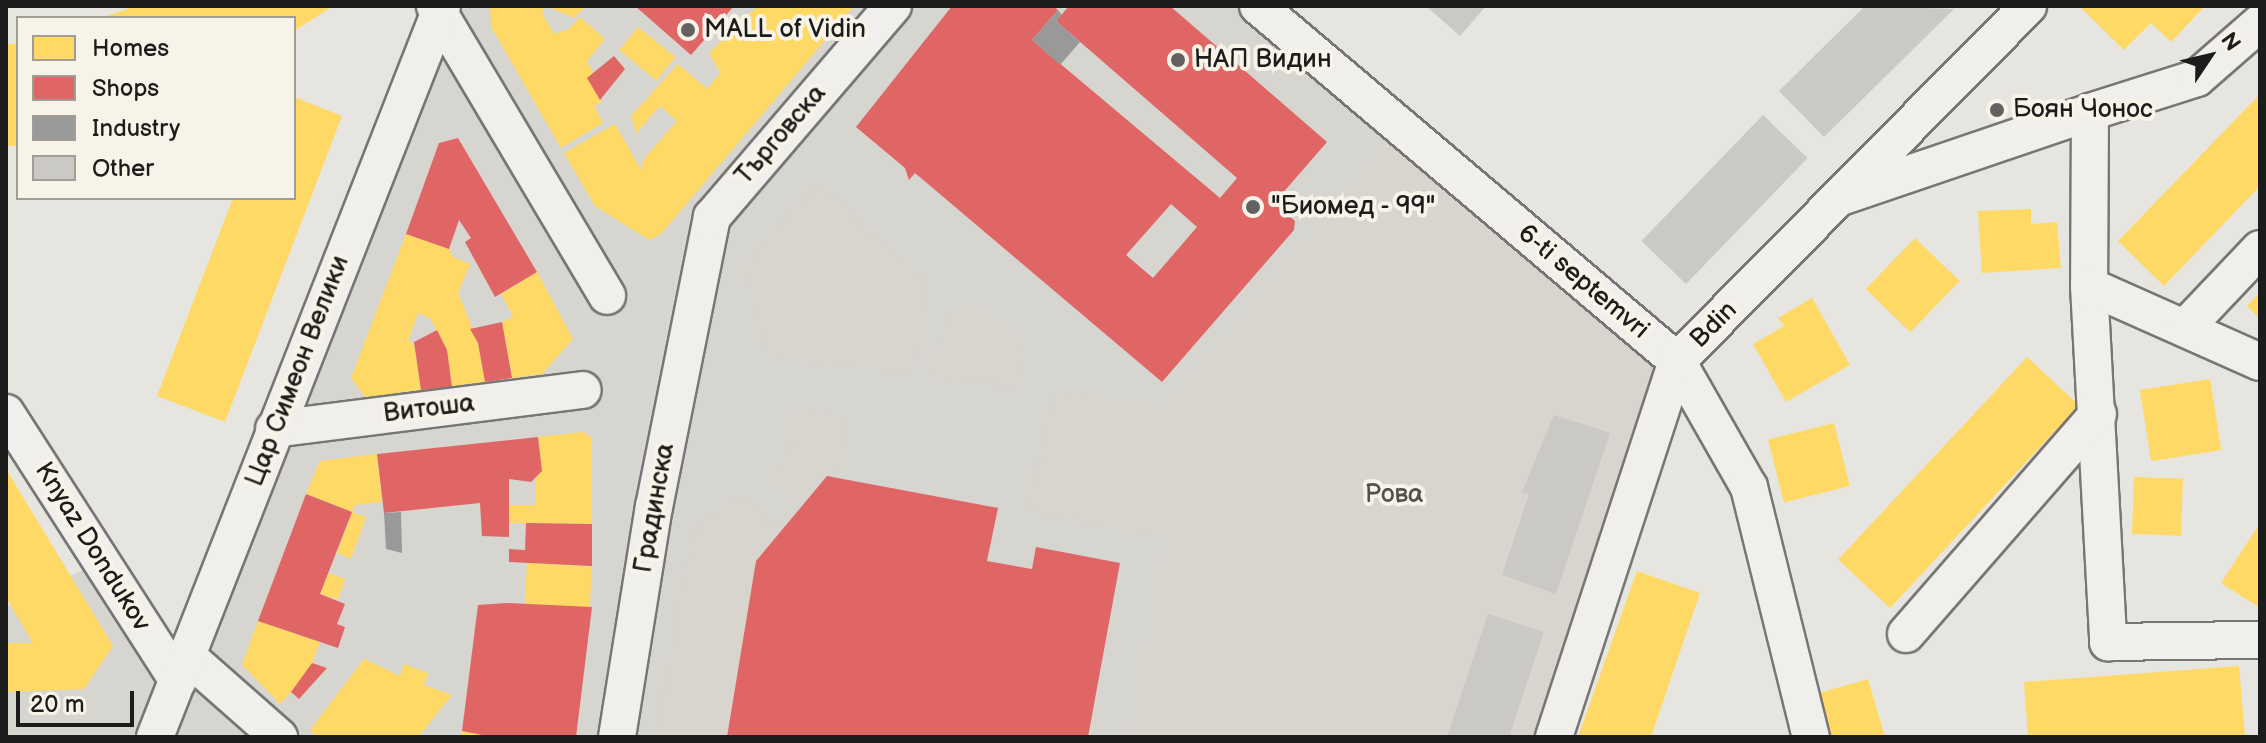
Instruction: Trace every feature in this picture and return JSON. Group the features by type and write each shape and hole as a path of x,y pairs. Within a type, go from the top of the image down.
{"street":[{"name":"Търговска","path":"696,279 712,217 893,6"},
{"name":"6-ti septemvri","path":"1258,6 1677,361 1749,487 1811,737"},
{"name":"Bdin","path":"1554,737 1677,361 2028,6"},
{"path":"439,8 607,296"},
{"name":"Цар Симеон Велики","path":"155,737 439,8"},
{"path":"1841,197 2197,78 2260,23"},
{"path":"2090,112 2089,286 2108,642 2260,640"},
{"path":"2185,328 2260,249"},
{"name":"Градинска","path":"617,737 696,279"},
{"path":"2089,286 2260,362"},
{"name":"Витоша","path":"274,429 583,390"},
{"name":"Knyaz Dondukov","path":"6,413 182,669 279,737"},
{"path":"1906,634 2098,414"}],"shaded area":[{"path":"435,6 1258,6 1402,129 1168,410 1058,392 1170,537 1131,737 6,737 6,607 101,561 177,680"}],"green space":[{"name":"Рова","path":"1402,129 1677,361 1554,737 1131,737 1170,537 1027,510 1058,391 1168,410"},
{"path":"817,184 924,283 911,373 769,356 744,267"},
{"path":"971,304 1024,344 1013,386 934,376 949,315"},
{"path":"796,412 847,418 836,478 827,476 804,504 774,480 793,440"},
{"path":"744,495 779,533 756,561 727,737 656,737 693,532"}],"building: Homes":[{"path":"136,6 333,6 296,30 296,16 107,16"},
{"path":"490,6 545,6 542,13 554,34 569,29 580,17 605,39 587,61 594,74 587,78 602,102 594,106 603,123 561,148 491,27"},
{"path":"546,6 585,6 574,18"},
{"path":"758,6 854,6 661,234 649,240 595,206 564,153 615,124 641,170 643,160 677,121 660,106 636,133 631,116 678,64 707,89 720,73 709,53"},
{"path":"2079,6 2205,6 2171,42 2151,23 2124,50"},
{"path":"638,27 675,57 656,81 619,50"},
{"path":"6,44 16,44 16,146 6,146"},
{"path":"2260,94 2260,186 2164,286 2118,241"},
{"path":"296,98 342,116 225,422 157,396 232,200 296,200"},
{"path":"2031,209 2031,224 2057,222 2061,268 1982,273 1978,211"},
{"path":"406,234 449,249 453,257 470,264 458,293 478,343 485,382 452,387 447,350 430,318 418,313 408,340 414,344 421,390 366,398 351,378"},
{"path":"1915,238 1960,281 1910,332 1866,289"},
{"path":"537,272 573,339 542,374 512,378 502,322 513,316 501,294"},
{"path":"2260,292 2260,319 2247,306"},
{"path":"1812,298 1850,365 1786,402 1753,344 1784,326 1778,318"},
{"path":"2027,357 2079,405 1890,608 1838,560"},
{"path":"2210,379 2221,450 2151,461 2140,390"},
{"path":"1834,423 1850,486 1784,503 1768,439"},
{"path":"583,432 592,438 592,524 509,523 509,505 536,505 536,472 542,471 538,437"},
{"path":"377,454 382,502 355,505 352,512 306,494 320,461"},
{"path":"6,469 113,646 84,689 6,692 6,643 33,643 6,598"},
{"path":"2134,477 2183,479 2181,536 2132,534"},
{"path":"352,512 366,517 351,558 337,553"},
{"path":"2260,523 2260,608 2221,583"},
{"path":"527,563 592,566 590,608 525,605"},
{"path":"1637,571 1700,593 1651,737 1578,737"},
{"path":"328,573 345,579 338,600 321,594"},
{"path":"258,621 320,642 308,674 280,704 242,665"},
{"path":"364,659 400,676 404,664 428,673 424,685 452,695 418,737 317,737 310,730"},
{"path":"2239,666 2245,737 2028,737 2024,682"},
{"path":"1868,679 1885,737 1824,737 1812,695"},
{"path":"462,731 487,735 487,737 460,737"}],"building: Shops":[{"name":"MALL of Vidin","path":"635,6 734,6 691,55"},
{"path":"952,6 1053,6 1058,10 1032,40 1220,198 1237,178 1056,21 1069,6 1170,6 1327,142 1274,203 1295,221 1294,230 1162,382 915,173 909,180 905,168 856,127","holes":["1171,204 1197,227 1153,278 1126,255"]},
{"path":"614,56 625,69 600,100 587,78"},
{"path":"458,138 537,272 495,297 465,242 471,238 459,220 449,249 406,234 439,143"},
{"path":"502,322 512,378 485,382 478,343 470,329"},
{"path":"437,330 447,350 452,387 421,390 414,342"},
{"path":"538,437 542,471 531,482 509,479 509,537 482,536 480,503 384,513 377,454"},
{"path":"827,476 998,508 987,561 1032,569 1036,547 1120,563 1088,737 727,737 756,561"},
{"path":"306,494 352,512 320,594 345,604 337,624 345,627 338,648 258,621"},
{"path":"526,523 592,524 592,566 509,562 509,549 525,550"},
{"path":"506,603 592,607 576,737 492,737 462,731 478,605"},
{"path":"312,663 327,668 299,699 291,692"}],"building: Industry":[{"path":"1058,10 1062,15 1056,21 1080,42 1060,65 1032,40"},
{"path":"401,512 402,553 386,549 384,513"}],"building: Other":[{"path":"1426,6 1486,6 1460,36"},
{"path":"1865,6 1954,9 1824,137 1779,91"},
{"path":"1763,115 1808,158 1686,284 1641,241"},
{"path":"1554,415 1610,433 1556,594 1502,575 1529,494 1522,492"},
{"path":"1488,614 1544,632 1509,737 1447,737"}],"place":[{"name":"MALL of Vidin","path":"688,30"},
{"name":"НАП Видин","path":"1178,60"},
{"name":"Боян Чонос","path":"1997,110"},
{"name":"\"Биомед - 99\"","path":"1253,207"}]}
